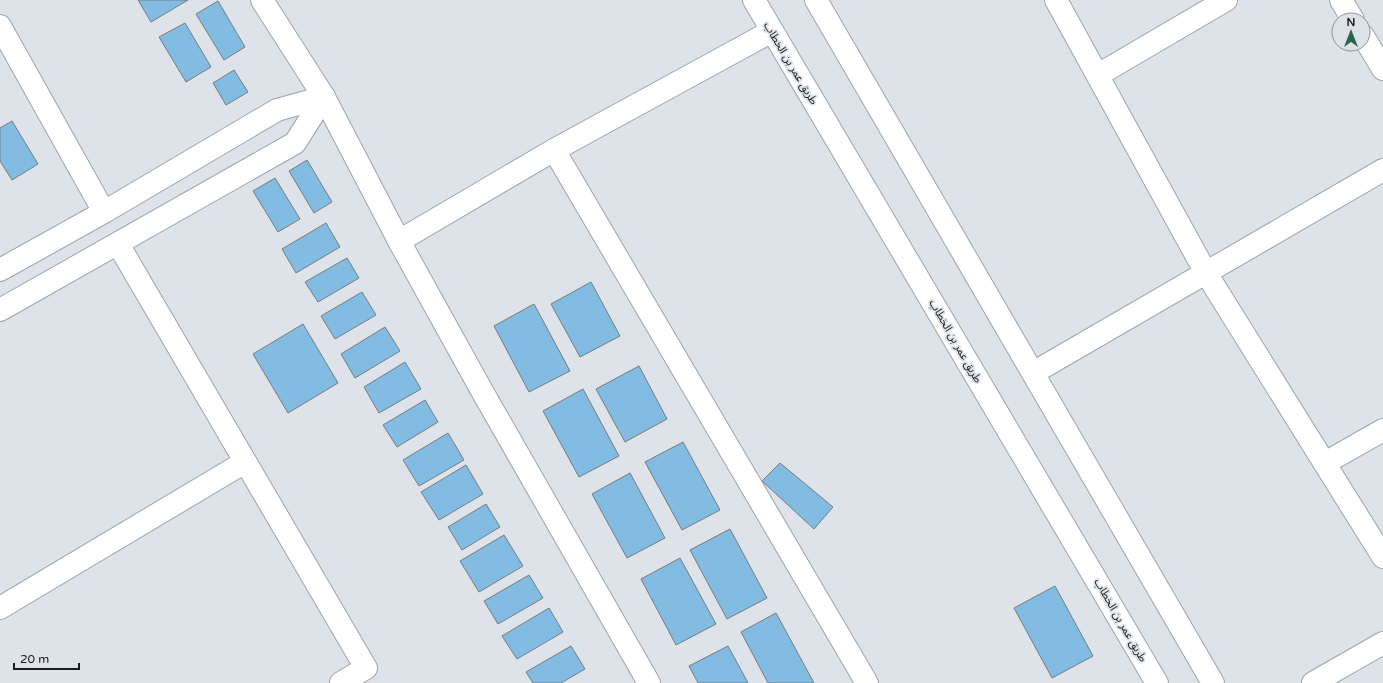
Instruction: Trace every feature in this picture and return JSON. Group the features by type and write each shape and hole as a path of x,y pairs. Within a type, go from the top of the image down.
{"street":[{"path":"262,0 324,97 399,241 482,391 649,683"},
{"name":"طريق عمر بن الخطاب","path":"754,0 1158,683"},
{"path":"816,0 1213,683"},
{"path":"1056,0 1206,273 1383,557"},
{"path":"1098,75 1226,0"},
{"path":"1341,0 1348,12"},
{"path":"0,26 104,212"},
{"path":"399,241 554,150 772,31"},
{"path":"1371,49 1383,69"},
{"path":"0,270 104,212 277,110 324,97"},
{"path":"0,310 294,143 324,97"},
{"path":"554,150 867,683"},
{"path":"1033,373 1383,170"},
{"path":"118,244 366,668 341,683"},
{"path":"1325,463 1383,430"},
{"path":"0,608 245,462"},
{"path":"1313,683 1383,643"}],"building":[{"path":"138,0 188,0 151,22"},
{"path":"218,1 245,47 224,60 196,14"},
{"path":"185,23 211,67 186,82 159,37"},
{"path":"234,70 248,92 226,105 213,83"},
{"path":"12,121 38,164 12,180 0,161 0,128"},
{"path":"307,160 332,202 314,213 289,171"},
{"path":"275,178 300,219 278,232 253,191"},
{"path":"326,223 340,247 296,273 282,249"},
{"path":"347,258 359,278 318,302 305,282"},
{"path":"591,282 620,336 580,357 551,304"},
{"path":"362,292 376,315 335,339 321,316"},
{"path":"534,304 570,371 529,392 494,326"},
{"path":"303,324 338,383 288,413 253,354"},
{"path":"385,327 400,351 355,378 341,354"},
{"path":"405,362 421,389 379,413 364,387"},
{"path":"639,366 667,419 625,442 596,389"},
{"path":"583,389 619,456 579,477 543,411"},
{"path":"425,400 438,422 397,447 383,425"},
{"path":"448,433 464,460 419,486 403,460"},
{"path":"683,442 720,510 682,530 645,462"},
{"path":"780,463 833,507 814,529 762,481"},
{"path":"466,465 483,494 439,520 421,492"},
{"path":"630,473 665,538 627,558 592,494"},
{"path":"486,504 500,527 462,550 448,527"},
{"path":"730,529 767,598 727,619 690,550"},
{"path":"504,535 523,566 479,592 460,561"},
{"path":"680,558 716,624 676,645 641,579"},
{"path":"529,575 543,598 498,624 484,601"},
{"path":"1055,586 1093,656 1052,678 1014,608"},
{"path":"549,608 563,632 517,659 502,636"},
{"path":"776,613 814,683 768,683 741,632"},
{"path":"571,646 585,669 561,683 533,683 526,672"},
{"path":"728,646 748,683 698,683 689,666"}]}
